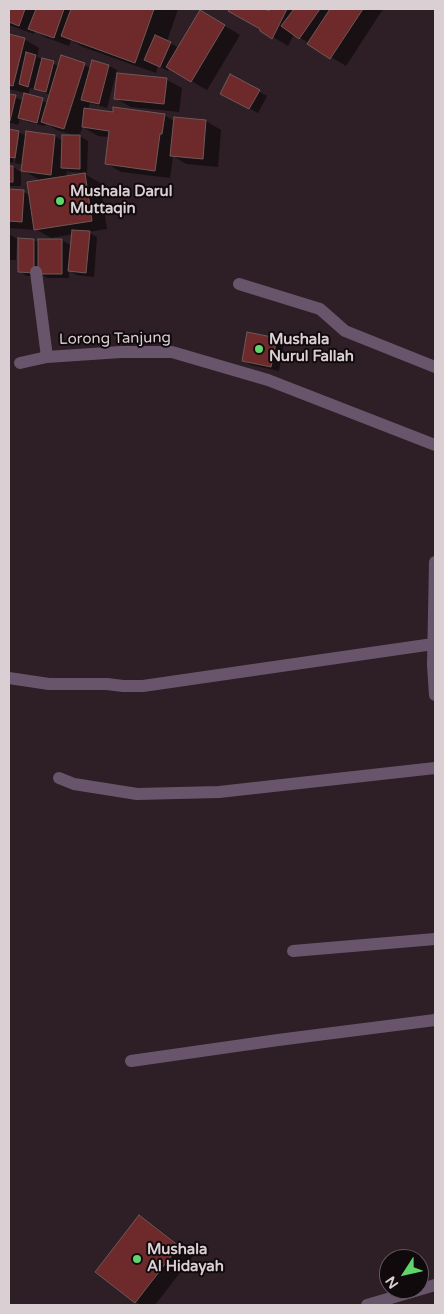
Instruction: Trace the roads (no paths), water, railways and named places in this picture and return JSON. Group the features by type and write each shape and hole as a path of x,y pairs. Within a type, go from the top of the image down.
{"street":[{"path":"36,272 47,357"},
{"path":"240,284 320,310 345,330 435,367"},
{"name":"Lorong Tanjung","path":"20,363 47,357 121,352 172,352 268,380 435,444"},
{"path":"435,562 433,644 435,696"},
{"path":"9,678 49,684 143,686 433,644"},
{"path":"59,778 74,784 137,794 219,792 435,768"},
{"path":"293,951 435,939"},
{"path":"131,1061 278,1040 434,1021"},
{"path":"367,1305 435,1285"}],"place":[{"name":"Mushala Darul Muttaqin","path":"60,201"},
{"name":"Mushala Nurul Fallah","path":"259,349"},
{"name":"Mushala Al Hidayah","path":"137,1259"}]}
